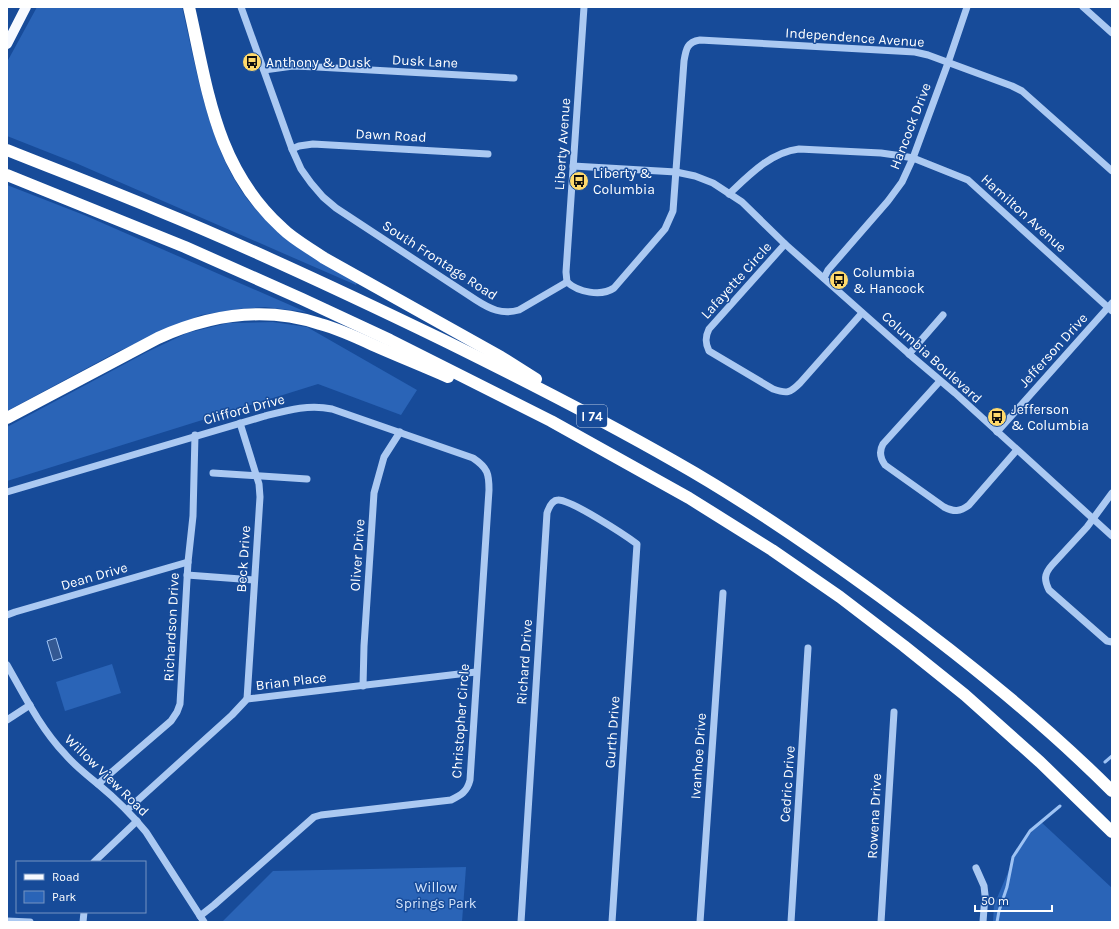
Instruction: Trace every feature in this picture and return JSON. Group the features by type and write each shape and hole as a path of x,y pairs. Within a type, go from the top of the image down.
{"highway":[{"path":"189,7 218,130 226,152 248,190 264,210 282,228 318,254 501,357 584,411"},
{"name":"I 74","path":"7,150 158,210 298,271 447,342 584,411 676,462 733,496 844,570 934,636 1047,730 1112,790"},
{"name":"I 74","path":"7,175 178,244 302,299 442,365 551,421 689,498 772,550 840,597 904,646 965,696 1040,762 1112,832"},
{"path":"7,418 158,338 176,330 198,322 220,317 241,315 296,318 318,323 551,421"}],"main road":[{"path":"7,44 26,7"}],"street":[{"name":"South Frontage Road","path":"240,7 292,149 301,169 311,183 327,200 437,275 490,308 500,312 519,310 567,282"},
{"name":"Liberty Avenue","path":"567,282 566,272 584,7"},
{"name":"Hancock Drive","path":"824,278 828,270 888,201 902,182 913,158 968,7"},
{"path":"1083,7 1112,33"},
{"name":"Independence Avenue","path":"676,172 686,50 693,41 700,40 915,52 928,55 1022,91 1112,171"},
{"name":"Dusk Lane","path":"264,70 293,66 514,78"},
{"name":"Dawn Road","path":"292,149 299,146 312,144 488,154"},
{"name":"Hamilton Avenue","path":"729,194 769,160 789,150 799,149 881,153 913,158 968,180 1111,307"},
{"name":"Columbia Boulevard","path":"573,166 676,172 695,176 713,183 742,202 785,244 1112,536"},
{"path":"567,282 577,289 592,292 604,292 614,288 665,229 671,218 674,211 676,172"},
{"name":"Lafayette Circle","path":"785,244 709,329 706,338 706,346 709,350 773,389 788,392 800,383 862,313"},
{"name":"Jefferson Drive","path":"997,432 1111,307"},
{"path":"908,354 943,315"},
{"path":"940,381 883,444 880,456 885,464 944,507 950,510 958,511 963,510 969,505 1016,451"},
{"name":"Clifford Drive","path":"7,492 195,435 300,408 322,407 332,409 473,458 484,467"},
{"name":"Beck Drive","path":"240,423 257,476 260,497 247,699"},
{"name":"Oliver Drive","path":"363,686 374,492 384,457 400,432"},
{"name":"Richardson Drive","path":"98,784 171,721 180,704 187,575 193,516 195,435"},
{"name":"Christopher Circle","path":"202,919 214,905 314,817 451,800 461,796 468,786 470,780 476,672 490,490 489,476 484,467"},
{"path":"213,473 307,479"},
{"path":"1112,493 1087,527 1047,571 1045,577 1045,583 1055,595 1107,640 1112,642"},
{"name":"Richard Drive","path":"521,922 547,513 554,501 563,500 616,529 637,544"},
{"name":"Gurth Drive","path":"612,922 637,544"},
{"name":"Dean Drive","path":"7,615 188,562"},
{"path":"187,575 254,580"},
{"name":"Ivanhoe Drive","path":"700,922 723,593"},
{"name":"Cedric Drive","path":"791,922 808,648"},
{"name":"Willow View Road","path":"7,665 48,734 63,753 76,766 98,784 137,821 146,832 202,919"},
{"name":"Brian Place","path":"126,810 247,699 476,672"},
{"path":"7,720 30,705"},
{"name":"Rowena Drive","path":"881,922 894,712"},
{"path":"95,861 137,821"},
{"path":"976,868 984,886 985,895 983,922"},
{"path":"7,921 30,922"}],"green space":[{"path":"37,7 182,7 202,95 211,125 235,180 252,205 272,225 357,283 356,285 78,164 7,136 7,62"},
{"path":"7,185 84,215 306,312 265,307 239,309 201,315 117,352 7,411"},
{"path":"273,322 307,327 417,390 401,415 318,384 7,481 7,427 147,352 187,333 228,323"},
{"path":"112,664 121,693 65,711 56,682"},
{"path":"1040,821 1112,888 1112,922 993,922 994,905 1018,849"},
{"name":"Willow Springs Park","path":"466,867 462,922 222,922 273,871"}],"shaded area":[{"path":"56,638 62,658 53,661 47,641"}],"waterway":[{"path":"1105,762 1112,756"},
{"path":"997,922 1007,887 1013,857 1030,831 1060,806"}],"place":[{"name":"Anthony & Dusk","path":"252,62"},
{"name":"Liberty & Columbia","path":"579,181"},
{"name":"Columbia & Hancock","path":"839,280"},
{"name":"Jefferson & Columbia","path":"997,417"}]}
